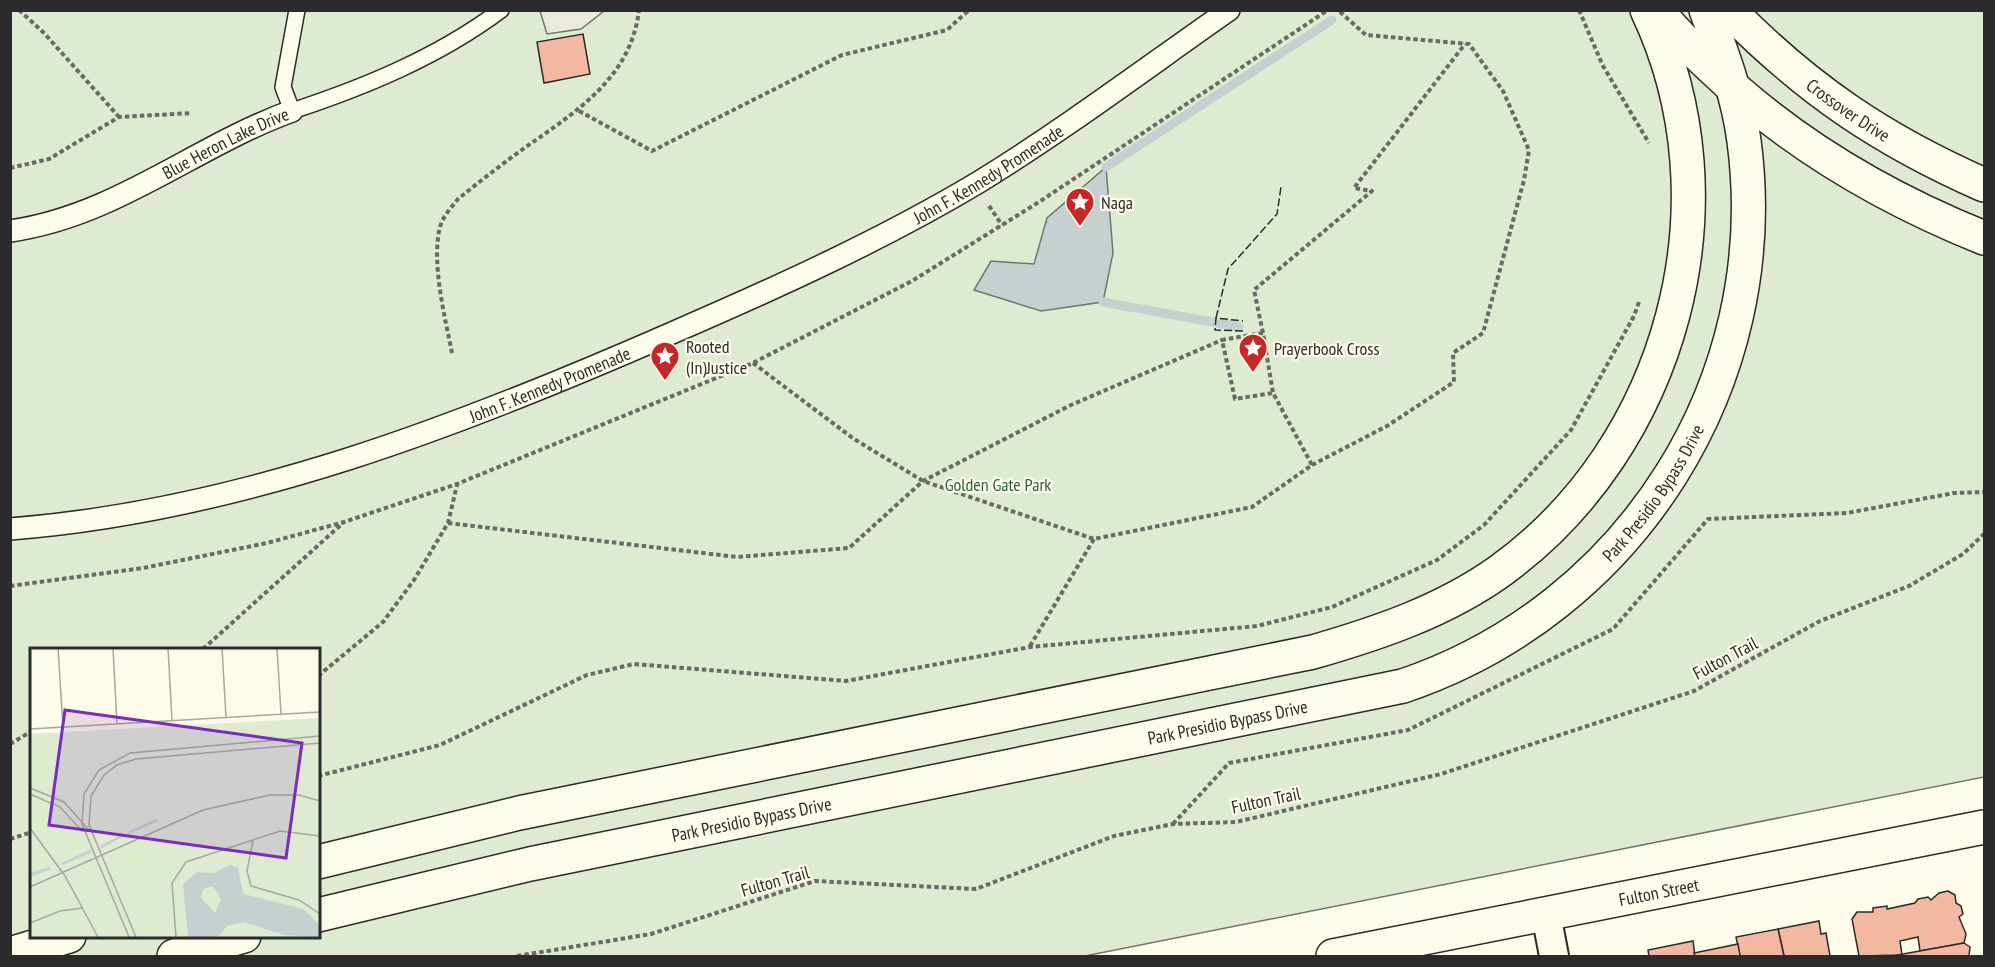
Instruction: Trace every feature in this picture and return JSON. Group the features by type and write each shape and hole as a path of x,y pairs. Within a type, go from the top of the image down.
{"main road":[{"path":"320,862 519,813 1314,652 1414,618 1444,604 1500,571 1550,529 1575,502 1619,445 1652,381 1673,316 1685,247 1688,182 1686,152 1671,79 1647,10"},
{"path":"1657,10 1733,88 1803,144 1857,178 1925,213 1984,238"},
{"path":"1706,10 1733,88"},
{"name":"Crossover Drive","path":"1729,10 1799,76 1860,121 1920,156 1984,185"},
{"name":"Park Presidio Bypass Drive","path":"320,915 530,864 1354,698 1439,674 1502,642 1564,598 1622,542 1670,477 1690,443 1708,405 1723,368 1733,331 1747,252 1747,175 1744,141 1733,88"},
{"name":"Fulton Street","path":"1333,957 1984,827"},
{"path":"10,954 66,937"},
{"path":"174,957 241,937"}],"street":[{"name":"John F. Kennedy Promenade","path":"10,529 131,513 264,484 459,419 625,354 811,269 976,184 1063,127 1228,10"},
{"name":"Blue Heron Lake Drive","path":"10,231 61,220 107,203 236,134 292,111"},
{"path":"1546,914 1554,957"}],"lane":[{"path":"292,111 283,87 297,10"},
{"name":"Blue Heron Lake Drive","path":"292,111 350,91 405,67 464,35 501,10"}],"path":[{"path":"19,10 44,33 119,117"},
{"path":"452,353 442,302 437,251 440,226 447,213 458,199 579,111 610,79 637,30 639,10"},
{"path":"579,111 652,151 842,55 947,30 969,10"},
{"path":"753,363 854,439 923,481 1094,539 1252,507 1312,465 1387,426 1454,382 1453,353 1483,333 1524,180 1529,150 1503,91 1469,44 1366,35 1338,10"},
{"path":"1579,10 1603,66 1655,152"},
{"path":"1312,465 1273,393 1254,290 1372,191 1354,188 1466,44"},
{"path":"10,168 49,159 119,117 192,113"},
{"path":"991,209 1002,225"},
{"path":"320,776 440,746 587,675 634,664 846,681 1030,647 1257,626 1332,607 1437,560 1484,525 1571,430 1634,316 1642,296"},
{"path":"448,523 737,557 849,548 923,481 1071,405 1222,339 1263,333"},
{"path":"1222,339 1235,399 1273,393"},
{"path":"320,674 383,622 414,580 448,523 457,484"},
{"path":"204,648 344,522"},
{"name":"Fulton Trail","path":"517,957 651,934 815,881 976,890 1114,836 1173,824 1236,822 1441,774 1694,691 1820,621 1910,586 1963,554 1984,534"},
{"path":"1030,647 1094,539"},
{"path":"10,744 30,731"},
{"path":"10,839 30,833"}],"green space":[{"name":"Golden Gate Park","path":"11,11 1984,11 1984,777 1085,956 11,956"}],"shaded area":[{"path":"540,10 604,11 581,29 547,34"},
{"path":"1106,167 1113,253 1103,302 1041,311 974,290 991,261 1034,264 1047,218"}],"building":[{"path":"583,34 590,74 544,83 537,42"},
{"path":"1948,891 1955,895 1956,903 1961,906 1963,914 1959,917 1966,934 1964,943 1920,951 1918,937 1900,941 1902,955 1859,956 1852,919 1857,912 1873,912 1873,908 1887,906 1887,909 1915,903 1918,899 1928,897 1931,900 1939,893"},
{"path":"1819,921 1821,934 1826,933 1830,956 1784,956 1778,929"},
{"path":"1778,929 1784,956 1740,956 1736,937"},
{"path":"1693,941 1695,956 1649,956 1648,950"},
{"path":"1964,943 1970,947 1969,956 1892,956"},
{"path":"1738,944 1740,956 1695,956 1694,953"}],"waterway":[{"path":"1106,167 1332,20"},
{"path":"1103,302 1239,327"}],"fence":[{"path":"1216,318 1228,269 1277,214 1281,187"},
{"path":"1243,321 1216,318 1215,330 1243,331"}],"place":[{"name":"Naga","path":"1080,228"},
{"name":"Prayerbook Cross","path":"1253,374"},
{"name":"Rooted (In)Justice","path":"665,382"}]}
